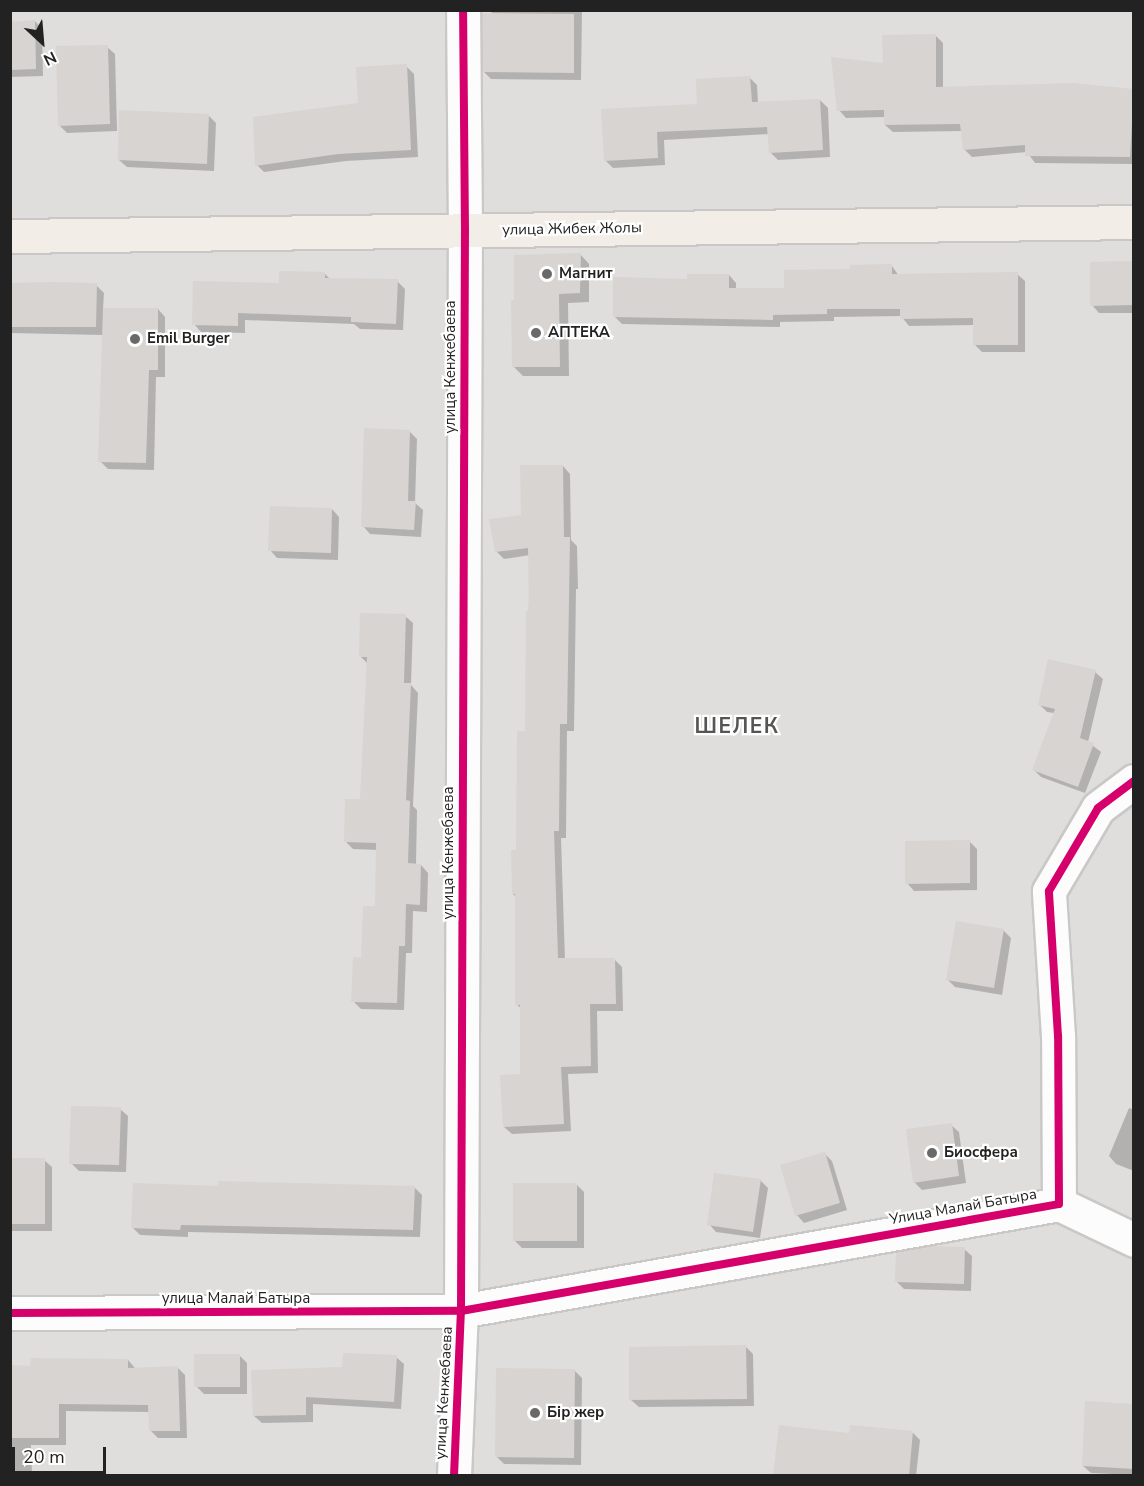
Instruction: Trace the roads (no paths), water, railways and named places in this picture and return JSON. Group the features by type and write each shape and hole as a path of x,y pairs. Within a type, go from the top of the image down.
{"main road":[{"name":"улица Жибек Жолы","path":"10,236 1134,222"}],"street":[{"name":"улица Кенжебаева","path":"454,1476 461,1311 465,231 463,10"},
{"name":"Улица Малай Батыра","path":"461,1311 1059,1204 1058,1036 1049,891 1098,808 1134,781"},
{"path":"1059,1204 1134,1239"},
{"name":"улица Малай Батыра","path":"10,1313 461,1311"}],"place":[{"name":"Магнит","path":"547,274"},
{"name":"АПТЕКА","path":"536,333"},
{"name":"Emil Burger","path":"135,339"},
{"name":"Биосфера","path":"932,1153"},
{"name":"Бір жер","path":"535,1413"}],"district":[{"name":"ШЕЛЕК","path":"737,726"}]}
